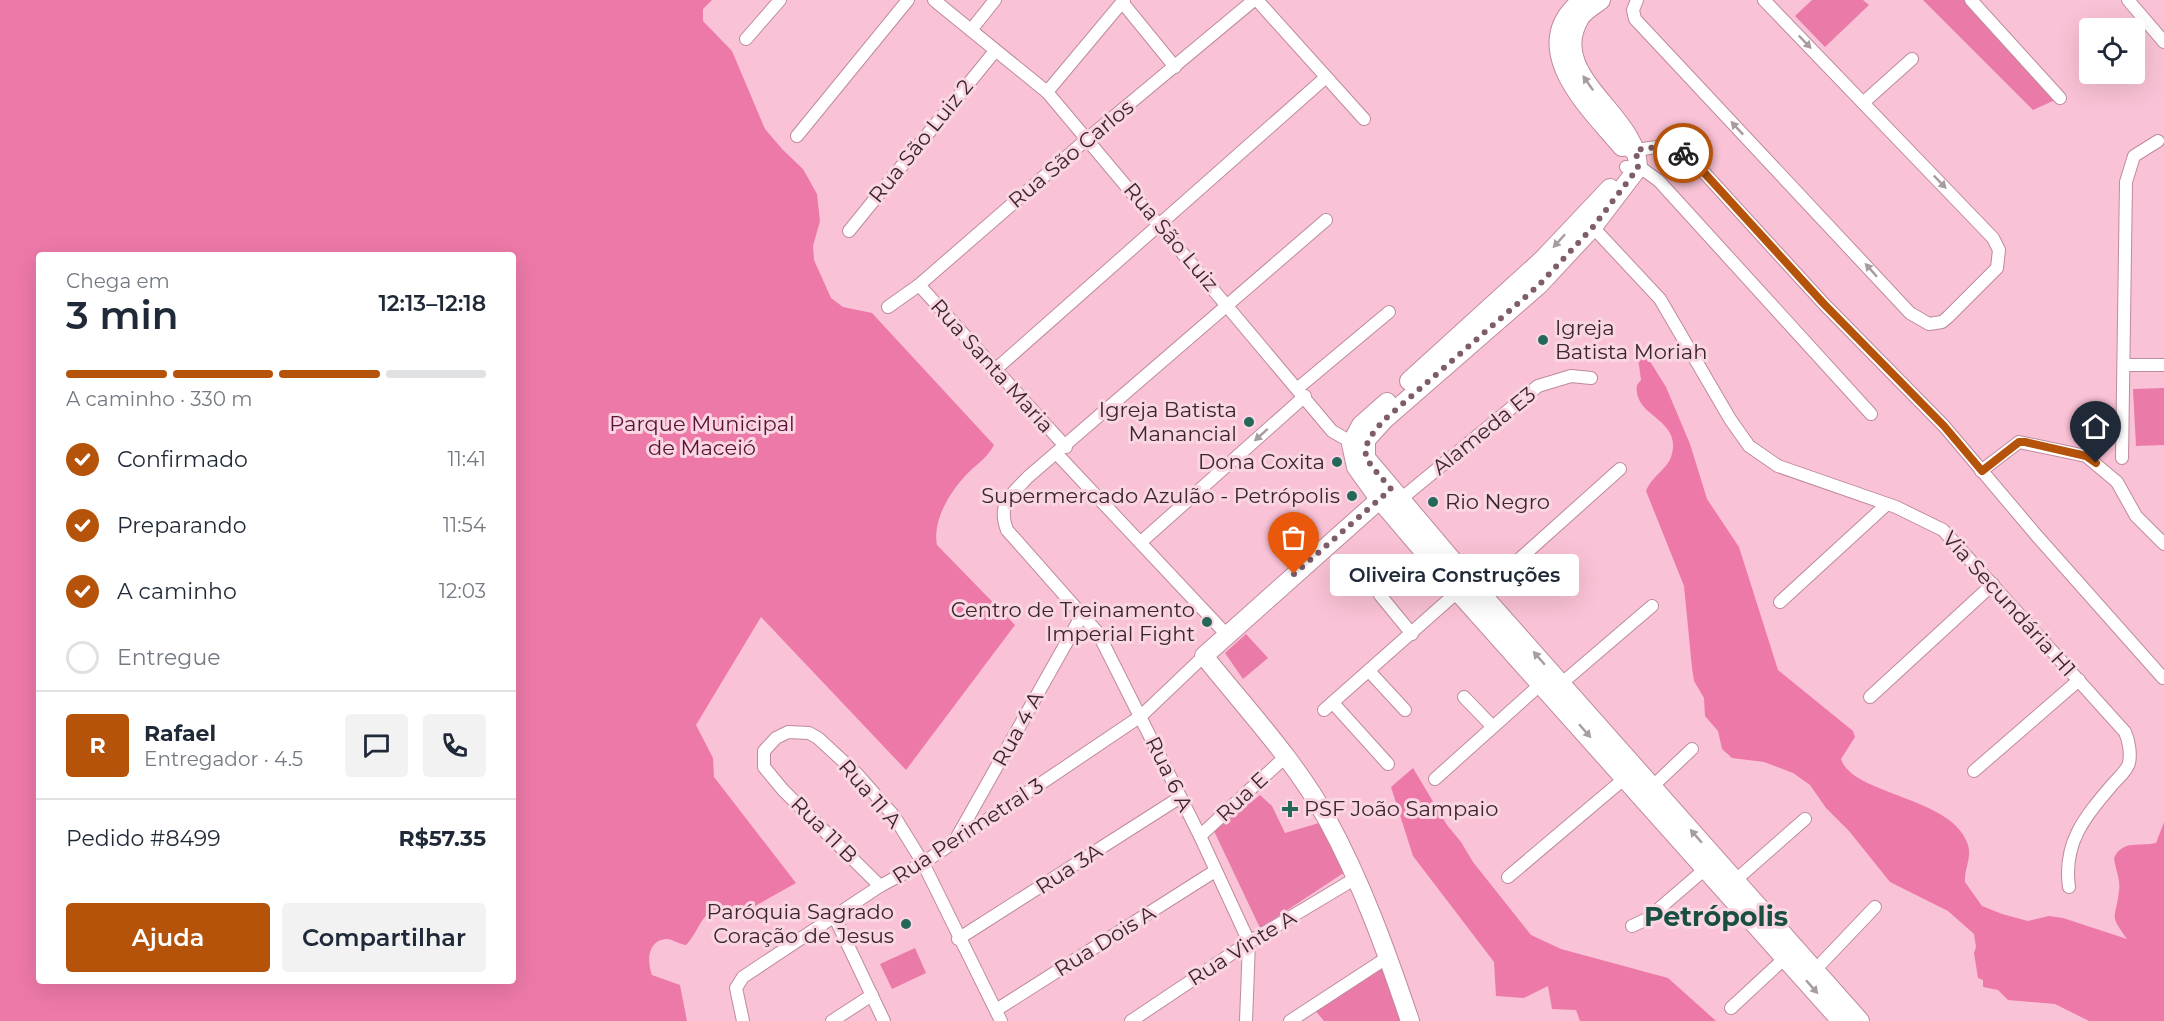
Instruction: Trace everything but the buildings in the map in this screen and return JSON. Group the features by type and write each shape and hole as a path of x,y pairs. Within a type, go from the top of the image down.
{"street":[{"path":"746,39 780,0"},
{"path":"797,136 908,0"},
{"name":"Rua São Luiz","path":"934,0 1047,92 1161,224 1332,430 1358,445"},
{"path":"971,30 995,0"},
{"path":"1256,0 1364,119"},
{"name":"Rua São Carlos","path":"888,307 919,285 1087,139 1256,0"},
{"path":"1601,0 1575,6 1564,23 1560,44 1563,71 1574,90 1631,159 1659,181 1871,414"},
{"path":"1637,0 1633,10 1635,19 1910,313 1929,324 1942,322 1997,268 1999,250 1993,238 1764,0"},
{"path":"1971,0 2060,98"},
{"path":"2128,0 2164,42"},
{"path":"1047,92 1123,1 1175,67"},
{"name":"Rua São Luiz 2","path":"849,231 994,51"},
{"path":"1863,102 1912,59"},
{"path":"996,369 1325,78"},
{"path":"2122,458 2126,182 2134,156 2158,141"},
{"path":"1860,1021 1815,970 1625,778 1542,683 1470,592 1390,499 1356,466 1361,424 1588,222 1631,159 1664,148 1688,155 1824,304 1944,426 2163,678"},
{"name":"Rua 6 A","path":"1246,1021 1249,942 1200,836 1098,633 1026,553 1004,524 1002,517 1006,501 1028,477 1326,220"},
{"name":"Via Secundária H1","path":"1588,222 1660,299 1674,319 1730,419 1749,446 1778,466 1887,504 1943,530 2120,724 2129,741 2129,765 2084,819 2076,833 2066,866 2069,888"},
{"name":"Rua Santa Maria","path":"919,285 969,343 996,369 1061,450 1141,542 1227,635"},
{"path":"1141,542 1389,312"},
{"path":"2124,365 2164,364"},
{"name":"Alameda E3","path":"1390,499 1538,386 1571,376 1591,378"},
{"path":"1982,471 2019,442 2086,456 2117,482 2136,516 2164,544"},
{"path":"1388,764 1329,706 1412,634 1470,592 1620,469"},
{"path":"1390,499 1204,656 1284,758 1327,818 1356,878 1388,957 1410,1021"},
{"path":"1780,602 1887,504"},
{"path":"1870,697 1993,584"},
{"path":"1470,592 1562,683 1653,786 1711,864"},
{"path":"1380,595 1412,634"},
{"path":"1562,683 1652,606"},
{"name":"Rua 4 A","path":"954,842 1082,615"},
{"name":"Rua Perimetral 3","path":"743,1021 736,988 743,977 880,886 923,863 1141,717 1204,656"},
{"path":"1369,671 1405,710"},
{"path":"1974,771 2079,680"},
{"path":"1436,779 1542,683"},
{"path":"1464,697 1492,726"},
{"name":"Rua 11 B","path":"808,733 788,732 776,738 764,751 762,762 769,773 880,886"},
{"name":"Rua 11 A","path":"808,733 818,738 857,774 894,816 923,863 958,939 998,1016"},
{"path":"1653,786 1692,749"},
{"name":"Rua E","path":"1200,836 1284,758"},
{"path":"1508,877 1625,778"},
{"name":"Rua 3A","path":"958,939 1179,798"},
{"path":"1730,884 1805,819"},
{"path":"1632,927 1647,919 1711,864"},
{"name":"Rua Dois A","path":"998,1016 1215,871"},
{"name":"Rua Vinte A","path":"1131,1021 1249,942 1356,878"},
{"path":"1730,884 1786,957 1841,1021"},
{"path":"1815,970 1875,908"},
{"path":"835,918 884,1021"},
{"path":"1290,1021 1312,1016 1388,957"},
{"path":"1731,1008 1786,957"},
{"path":"832,1021 872,995"}],"shaded area":[{"path":"1812,0 1863,0 1869,5 1825,47 1795,16"},
{"path":"1923,0 1967,0 2055,100 2033,110"},
{"path":"2164,388 2164,445 2136,446 2133,389"},
{"path":"1246,634 1268,658 1243,679 1225,653"},
{"path":"1260,795 1272,806 1285,833 1319,823 1345,872 1260,928 1214,831"},
{"path":"915,948 926,973 892,989 880,964"},
{"path":"1385,965 1405,1021 1324,1021 1314,1009"}],"green space":[{"name":"Parque Municipal de Maceió","path":"0,0 712,0 703,9 703,21 732,51 765,129 803,169 817,194 820,221 813,246 814,260 831,298 843,307 872,313 994,445 949,497 937,526 937,545 1015,625 906,770 761,617 696,725 713,758 714,777 796,883 746,911 738,912 721,908 712,911 686,945 667,939 660,940 652,947 649,964 652,975 680,985 687,1021 0,1021"},
{"path":"1646,355 1666,387 1690,444 1707,499 1739,547 1778,670 1853,731 1855,737 1841,759 1849,771 1864,781 1944,816 1959,829 1969,850 1965,882 1982,906 2028,921 2049,916 2063,918 2127,939 2115,917 2119,879 2114,858 2122,848 2127,846 2156,843 2164,822 2164,1021 2089,1021 2055,1004 2008,1000 1998,990 1983,987 1983,980 1978,978 1974,934 1948,911 1890,882 1849,831 1826,808 1810,785 1793,773 1764,762 1732,758 1722,749 1718,731 1705,716 1704,698 1694,681 1684,586 1646,491 1669,461 1673,444 1665,426 1642,405 1638,396 1637,385 1641,380 1638,358"},
{"path":"1413,768 1447,825 1473,862 1531,935 1561,949 1668,978 1716,1021 1580,1021 1576,1010 1552,1009 1548,986 1524,998 1496,996 1494,962 1413,856 1391,787"}],"way so far":[{"path":"1294,574 1391,489 1366,458 1366,440 1384,420 1539,285 1580,243 1638,168 1636,150 1657,147 1670,148 1683,153"}],"place":[{"name":"Igreja Batista Moriah","path":"1543,340"},
{"name":"Igreja Batista Manancial","path":"1249,422"},
{"name":"Dona Coxita","path":"1337,462"},
{"name":"Supermercado Azulão - Petrópolis","path":"1352,496"},
{"name":"Rio Negro","path":"1433,502"},
{"name":"Oliveira Construções","path":"1294,574"},
{"name":"Centro de Treinamento Imperial Fight","path":"1207,622"},
{"name":"PSF João Sampaio","path":"1290,809"},
{"name":"Paróquia Sagrado Coração de Jesus","path":"906,924"}],"district":[{"name":"Petrópolis","path":"1716,917"}],"route":[{"path":"1683,153 1688,155 1824,304 1944,426 1982,471 2019,442 2086,456 2096,463"}]}
